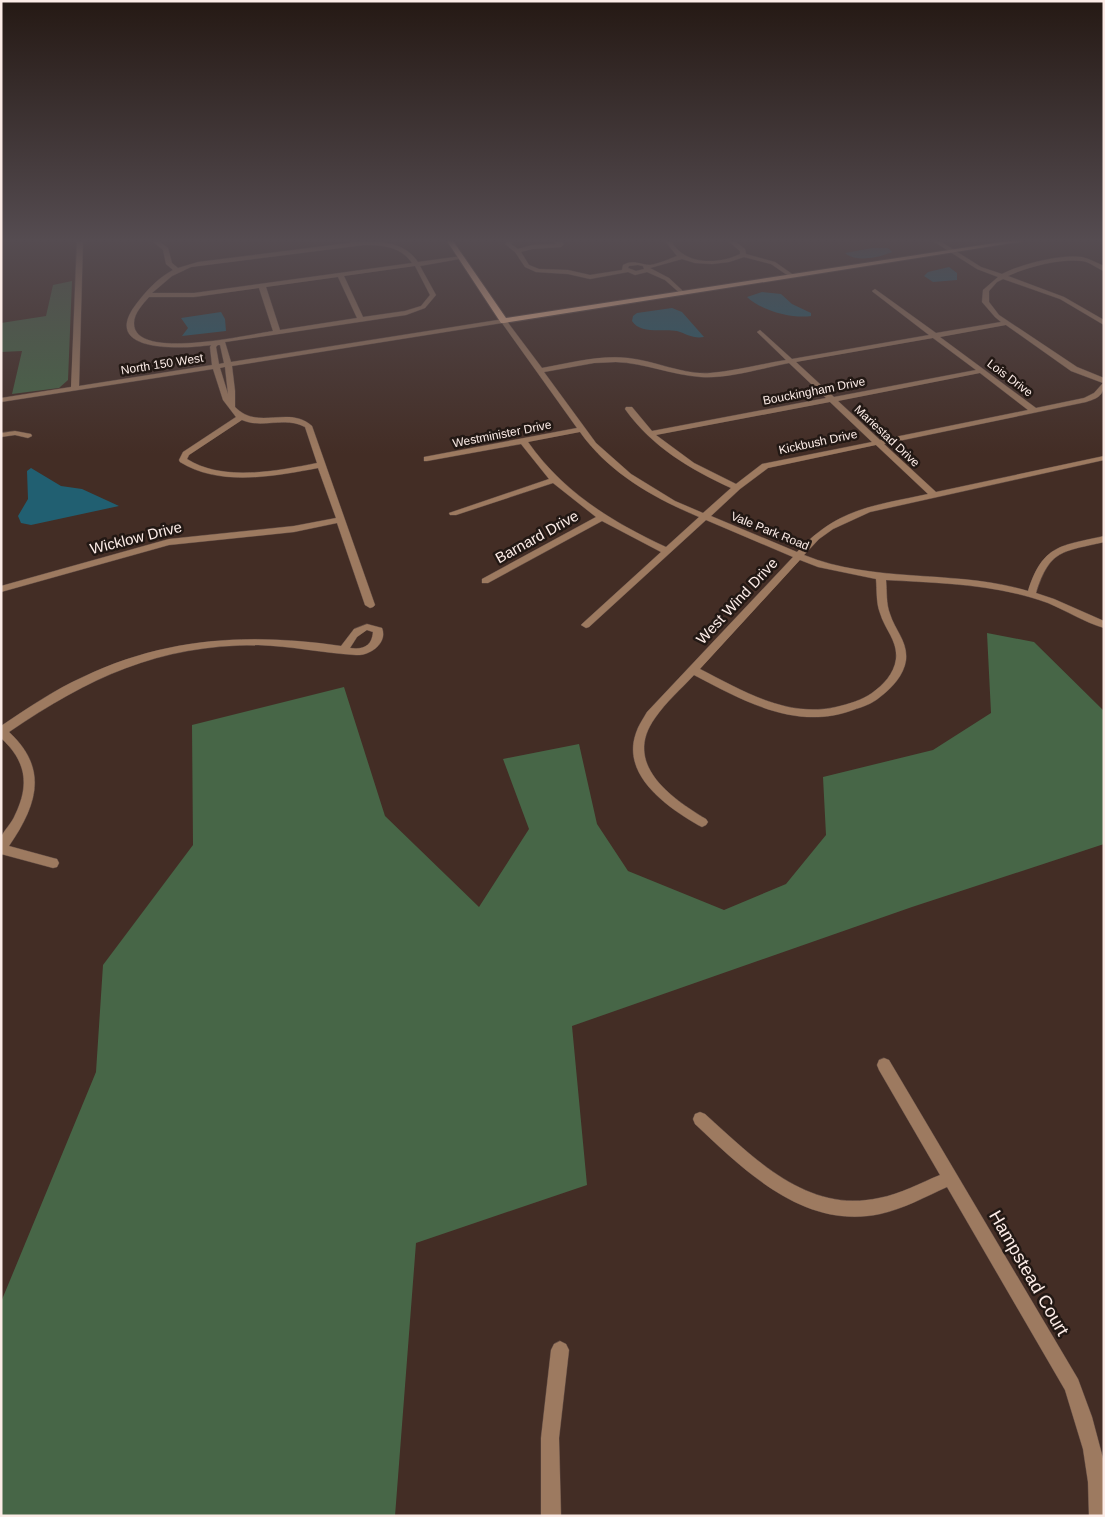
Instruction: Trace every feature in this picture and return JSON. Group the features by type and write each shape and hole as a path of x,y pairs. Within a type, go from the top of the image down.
{"main road":[{"path":"498,312 504,321 564,312"}],"street":[{"path":"75,389 79,312"},
{"path":"133,312 131,316 132,332 139,340 165,346 216,342 405,312"},
{"path":"270,312 277,332"},
{"path":"357,312 361,320"},
{"name":"Lois Drive","path":"903,312 1035,411"},
{"path":"993,312 1074,369 1104,383"},
{"path":"1085,312 1104,323"},
{"name":"North 150 West","path":"1,400 504,321"},
{"name":"Vale Park Road","path":"504,321 580,430 601,454 628,476 666,500 798,557 842,571 882,578 962,581 1031,594 1067,607 1104,625"},
{"path":"539,371 604,360 623,359 688,374 707,375 1007,323"},
{"name":"Mariestad Drive","path":"760,332 934,495"},
{"path":"216,342 223,344 228,365 232,394 231,407"},
{"path":"216,342 212,347 222,393 231,407 241,417 261,421 296,420 306,424 370,605"},
{"name":"Bouckingham Drive","path":"650,434 982,371"},
{"name":"Kickbush Drive","path":"586,625 737,487 765,466 1086,400 1097,395 1104,383"},
{"path":"629,409 650,434 684,460 737,487"},
{"path":"241,417 186,454 183,460 212,472 226,475 280,472 322,465"},
{"name":"Westminister Drive","path":"427,459 580,430"},
{"path":"1,435 15,433 28,436"},
{"path":"523,441 552,480 602,517 667,551"},
{"name":"West Wind Drive","path":"702,822 677,808 657,791 642,768 639,754 640,738 647,720 798,557 831,525 850,515 1104,458"},
{"path":"453,513 552,480"},
{"name":"Barnard Drive","path":"485,581 602,517"},
{"name":"Wicklow Drive","path":"1,589 169,542 294,529 340,520"},
{"path":"1031,594 1038,570 1047,557 1068,548 1104,539"},
{"path":"694,670 756,702 783,711 824,713 862,702 877,694 893,678 901,661 899,641 884,612 882,578"},
{"path":"53,863 1,848 25,808 31,783 27,760 21,749 2,731 70,688 134,659 165,649 201,643 259,641 302,643 344,650"},
{"name":"Hampstead Court","path":"884,1065 1072,1384 1092,1442 1097,1470 1099,1516"},
{"path":"700,1119 777,1185 801,1199 825,1206 846,1209 869,1208 889,1204 950,1178"},
{"path":"551,1516 550,1438 560,1350"}],"green space":[{"path":"47,312 71,312 68,380 59,388 12,394 22,351 1,352 1,323 46,316"},
{"path":"987,633 1034,642 1104,711 1104,844 912,907 572,1026 587,1185 416,1243 395,1516 1,1516 1,1302 96,1072 103,965 193,845 192,725 344,687 385,816 479,907 529,829 503,759 579,744 597,824 628,871 724,910 786,884 826,835 823,777 933,750 991,713"}],"water":[{"path":"221,312 225,319 226,331 182,336 188,328 181,318"},
{"path":"681,312 704,337 693,337 672,330 647,330 641,328 632,321 633,316 637,313"},
{"path":"777,312 808,312 811,313 811,316 786,315"},
{"path":"31,468 61,486 82,489 119,506 31,525 21,523 18,516 28,499 27,471"}]}
